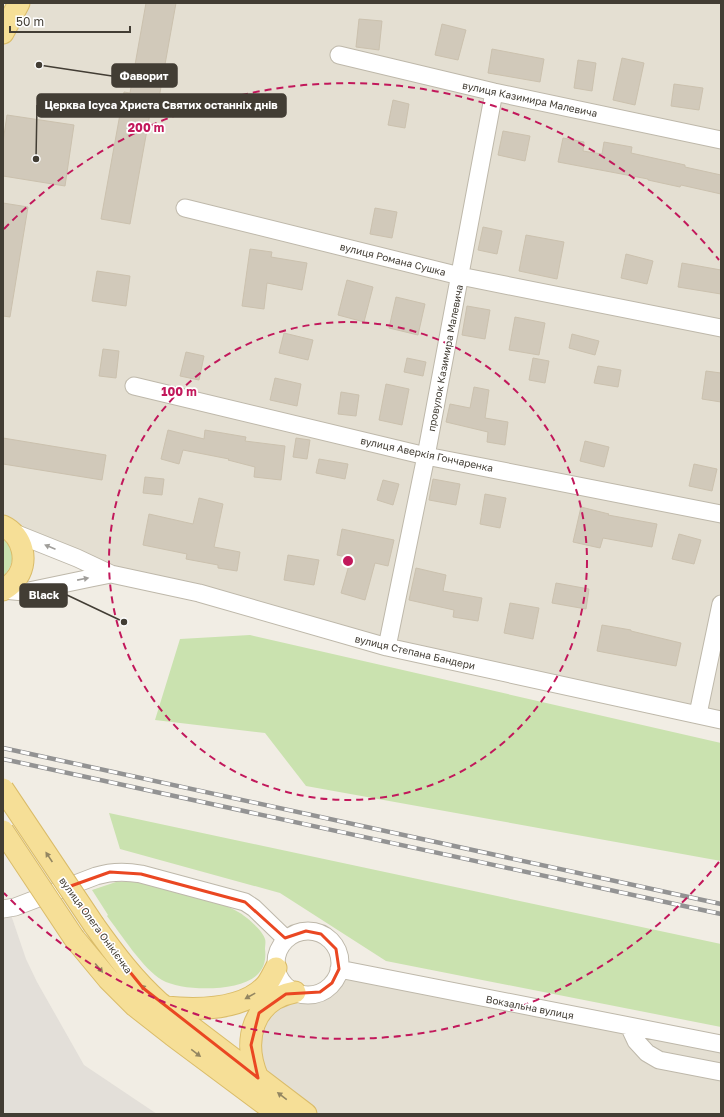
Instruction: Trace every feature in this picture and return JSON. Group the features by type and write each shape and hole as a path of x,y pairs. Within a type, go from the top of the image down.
{"main road":[{"path":"3,33 19,3"},
{"path":"3,590 10,586 16,579 23,564 21,546 17,539 7,529"},
{"name":"вулиця Олега Онікієнка","path":"3,789 94,925 143,988 165,1007 306,1114"},
{"path":"3,831 74,938 108,979 135,1006 278,1114"},
{"path":"165,1007 182,1009 207,1008 234,1004 258,992 266,985 276,968"},
{"path":"258,1078 253,1064 250,1045 256,1020 264,1007 271,1001 286,994 295,992"}],"street":[{"name":"вулиця Казимира Малевича","path":"339,55 494,92 721,140"},
{"name":"провулок Казимира Малевича","path":"387,647 426,456 494,92"},
{"name":"вулиця Романа Сушка","path":"185,208 460,276 721,328"},
{"name":"вулиця Аверкія Гончаренка","path":"134,386 426,456 721,514"},
{"name":"вулиця Степана Бандери","path":"7,529 111,574 199,593 387,647 721,720"},
{"name":"вулиця Степана Бандери","path":"3,590 24,592 111,574"},
{"path":"698,714 721,604"},
{"path":"3,910 15,907 96,876 110,872 124,871 141,874 245,902 254,908 286,939"},
{"path":"311,931 321,934 330,940 336,949 339,959 339,969 338,974 332,983 325,990 310,995 300,994 286,987 277,974 276,958 277,952 286,939 295,933 311,931"},
{"name":"Вокзальна вулиця","path":"339,969 721,1044"},
{"path":"629,1026 636,1041 647,1053 659,1060 721,1072"}],"highlighted area":[{"path":"110,872 141,874 245,902 285,938 306,931 321,934 336,949 339,969 332,983 320,992 286,994 259,1013 251,1045 258,1078 143,988 112,950 68,887"}],"shaded area":[{"path":"19,3 721,3 721,720 111,574 3,524 3,33"},
{"path":"3,907 9,909 26,959 37,982 84,1065 157,1114 3,1114"},
{"path":"338,974 721,1044 721,1114 306,1114 255,1071 256,1020 305,995 320,992 329,987"}],"green space":[{"path":"3,536 12,551 12,562 7,572 3,576"},
{"path":"250,635 721,743 721,861 306,786 265,733 155,720 180,639"},
{"path":"109,813 721,944 721,1027 386,961 280,893 120,849"},
{"path":"131,881 216,903 228,907 243,915 251,921 265,939 264,965 258,974 250,980 239,984 212,988 183,987 171,984 155,975 133,951 107,916 108,915 92,890 116,882"}],"building":[{"path":"146,3 176,3 159,98 153,97 130,224 101,219 124,92 130,93"},
{"path":"359,19 382,21 379,50 356,47"},
{"path":"442,24 466,30 458,60 435,55"},
{"path":"492,49 544,59 540,82 488,73"},
{"path":"622,58 644,63 635,105 613,100"},
{"path":"578,60 596,63 592,91 574,88"},
{"path":"674,84 703,88 699,110 671,106"},
{"path":"393,100 409,104 405,128 388,125"},
{"path":"7,115 74,125 65,186 3,176 3,142"},
{"path":"503,131 530,136 525,161 498,155"},
{"path":"563,138 584,142 583,151 602,154 604,142 632,147 631,153 721,175 721,194 558,162"},
{"path":"3,203 28,207 10,317 3,316"},
{"path":"375,208 397,212 392,238 370,234"},
{"path":"483,227 502,231 497,254 478,250"},
{"path":"526,235 564,242 557,279 519,271"},
{"path":"250,249 272,252 271,257 307,263 302,290 267,283 264,309 242,306"},
{"path":"626,254 653,261 647,284 621,278"},
{"path":"682,263 721,270 721,294 678,287"},
{"path":"97,271 130,276 126,306 92,301"},
{"path":"347,280 373,287 364,322 338,315"},
{"path":"396,297 425,304 418,335 389,328"},
{"path":"467,306 490,310 485,339 462,335"},
{"path":"515,317 545,323 539,355 509,350"},
{"path":"284,333 313,340 308,360 279,353"},
{"path":"572,334 599,341 595,355 569,348"},
{"path":"103,349 119,351 116,378 99,376"},
{"path":"186,352 204,356 199,380 180,376"},
{"path":"407,358 426,362 423,376 404,372"},
{"path":"533,358 549,361 545,383 529,380"},
{"path":"598,366 621,370 618,387 594,383"},
{"path":"706,371 721,373 721,402 702,399"},
{"path":"275,378 301,384 297,406 270,400"},
{"path":"386,384 409,389 402,425 379,420"},
{"path":"474,387 489,390 485,418 508,422 505,445 487,442 488,432 446,422 450,404 470,408"},
{"path":"341,392 359,395 356,416 338,414"},
{"path":"168,430 204,439 205,430 246,437 245,441 285,446 281,480 254,477 255,467 228,460 229,459 183,450 179,464 161,459"},
{"path":"3,438 106,455 102,480 3,464"},
{"path":"296,438 310,440 307,459 293,457"},
{"path":"585,441 609,447 604,467 580,461"},
{"path":"319,459 348,464 345,479 316,473"},
{"path":"694,464 717,469 712,491 689,486"},
{"path":"145,477 164,479 162,495 143,493"},
{"path":"433,479 460,484 456,505 429,500"},
{"path":"383,480 399,484 393,505 377,500"},
{"path":"485,494 506,498 500,528 480,524"},
{"path":"199,498 223,504 214,547 240,552 237,571 218,568 218,565 186,559 187,554 143,545 149,514 193,524"},
{"path":"581,507 609,514 608,515 657,524 652,547 603,538 600,548 573,542"},
{"path":"342,529 394,540 388,566 375,563 365,600 341,593 351,558 337,555"},
{"path":"679,534 701,540 694,564 672,559"},
{"path":"288,555 319,560 314,585 284,580"},
{"path":"416,568 446,575 443,591 482,598 478,621 453,617 454,610 409,600"},
{"path":"556,583 589,589 586,609 552,603"},
{"path":"510,603 539,608 533,639 504,633"},
{"path":"602,625 631,630 681,643 676,666 597,651"}],"railway":[{"path":"3,748 721,904"},
{"path":"3,759 721,914"}],"place":[{"name":"Фаворит","path":"39,65"},
{"name":"Церква Ісуса Христа Святих останніх днів","path":"36,159"},
{"name":"Black","path":"124,622"}]}
